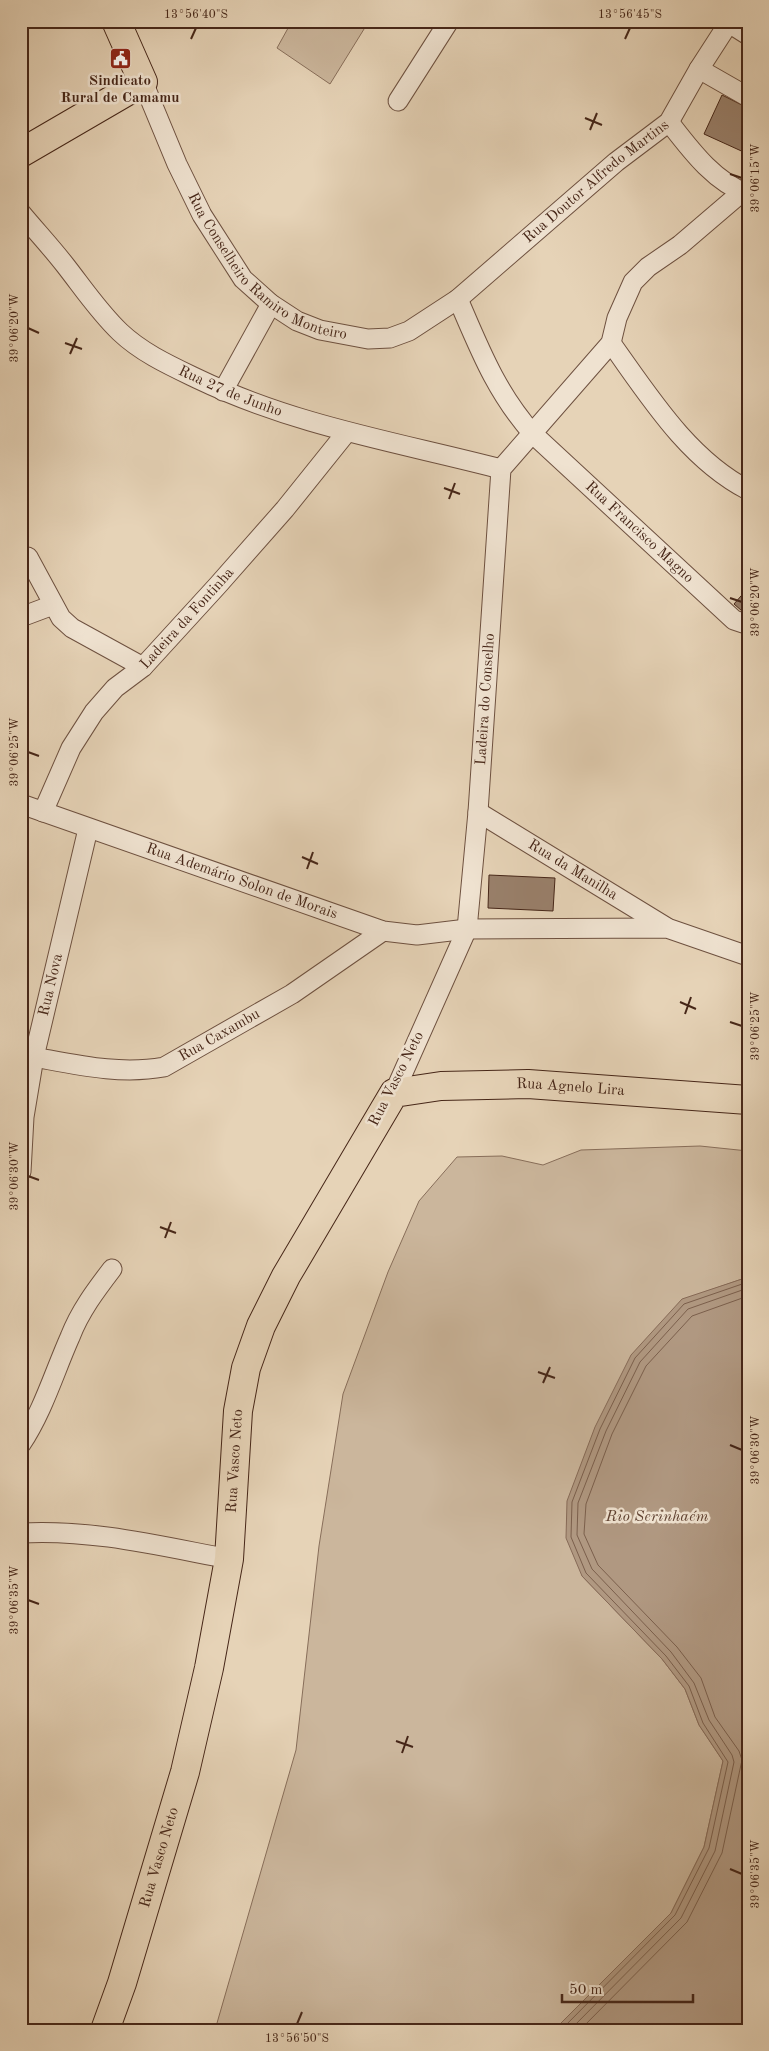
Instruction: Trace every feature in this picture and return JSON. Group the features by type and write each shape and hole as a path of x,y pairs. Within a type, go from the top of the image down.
{"main road":[{"path":"21,153 143,82 118,22"},
{"name":"Rua Agnelo Lira","path":"394,1093 442,1086 528,1084 748,1100"},
{"name":"Rua Vasco Neto","path":"105,2030 122,1983 185,1772 209,1668 229,1559 238,1411 246,1368 261,1326 286,1276 394,1093"}],"street":[{"path":"398,101 449,21"},
{"path":"730,22 748,36"},
{"name":"Rua Doutor Alfredo Martins","path":"458,299 616,162 669,122 699,69 730,22"},
{"path":"699,69 748,96"},
{"name":"Rua Conselheiro Ramiro Monteiro","path":"143,82 177,164 202,215 243,279 271,304 297,321 320,330 368,339 390,338 409,331 458,299"},
{"path":"501,469 611,343 617,318 633,282 648,267 680,245 745,193 698,159 669,122"},
{"name":"Rua 27 de Junho","path":"21,213 96,306 121,333 142,349 224,391 284,414 346,433 410,445 501,469"},
{"name":"Rua Francisco Magno","path":"458,299 495,382 511,409 532,434 734,620 743,623 748,620"},
{"path":"224,391 271,304"},
{"path":"611,343 661,412 692,448 720,472 748,490"},
{"name":"Ladeira da Fontinha","path":"43,812 71,748 94,712 115,688 142,667 273,523 346,433"},
{"name":"Ladeira do Conselho","path":"467,929 478,812 501,469"},
{"path":"28,557 61,618 72,628 142,667"},
{"path":"21,617 53,605"},
{"name":"Rua Ademário Solon de Morais","path":"21,804 88,829 228,875 383,931 417,935 467,929"},
{"name":"Rua da Manilha","path":"478,812 667,928 748,956"},
{"name":"Rua Nova","path":"21,1172 23,1118 34,1057 88,829"},
{"name":"Rua da Manilha","path":"467,929 667,928"},
{"name":"Rua Vasco Neto","path":"394,1093 467,929"},
{"name":"Rua Caxambu","path":"34,1057 112,1071 143,1071 164,1067 292,994 383,931"},
{"path":"21,1444 45,1400 70,1335 84,1309 112,1269"},
{"path":"21,1533 72,1532 114,1537 229,1559"}],"shaded area":[{"path":"292,21 369,21 330,84 277,48"},
{"path":"700,1146 748,1151 748,1277 682,1300 582,1576 662,1659 685,1689 699,1725 723,1761 704,1847 671,1913 554,2030 215,2030 296,1750 319,1546 343,1394 388,1272 419,1201 457,1157 502,1156 543,1165 581,1150"}],"water":[{"name":"Rio Serinhaém","path":"748,1277 748,2030 554,2030 671,1913 704,1847 723,1761 699,1725 685,1689 662,1659 582,1576 566,1538 567,1501 595,1427 631,1355 682,1299"}],"building":[{"path":"722,95 748,108 748,154 704,134"},
{"path":"748,588 748,609 742,611 734,604"},
{"path":"489,875 555,878 553,911 488,908"}],"place":[{"name":"Sindicato Rural de Camamu","path":"120,58"}]}
